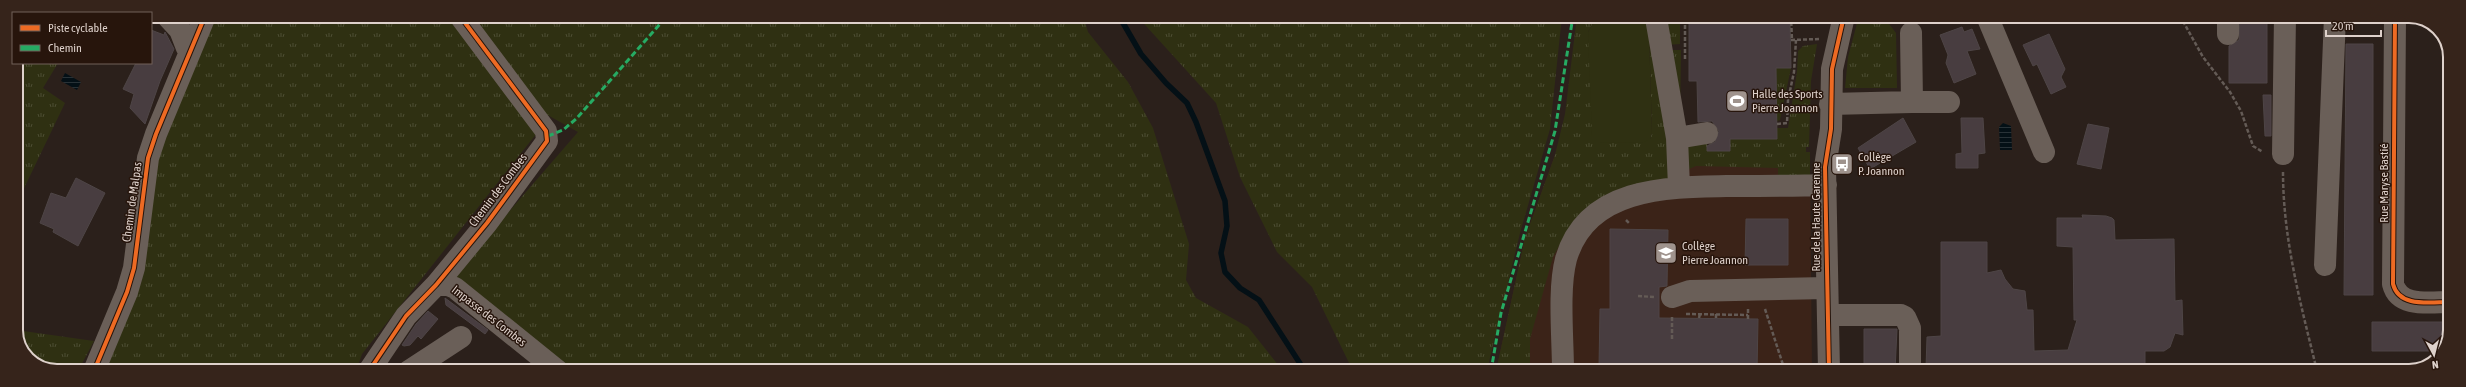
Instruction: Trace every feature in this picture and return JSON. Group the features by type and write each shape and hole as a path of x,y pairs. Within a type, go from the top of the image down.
{"street":[{"path":"174,23 180,30 187,48 191,50"},
{"name":"Chemin de Malpas","path":"97,364 127,292 134,268 148,158 156,134 203,23"},
{"name":"Chemin des Combes","path":"374,364 406,316 436,285 487,223 547,141 548,136 465,23"},
{"path":"1657,23 1677,138 1679,188"},
{"name":"Rue de la Haute Garenne","path":"1829,364 1830,316 1826,288 1825,167 1831,129 1830,104 1832,69 1842,23"},
{"path":"1990,23 2044,152"},
{"path":"2284,23 2284,154"},
{"path":"2325,264 2335,23"},
{"name":"Rue Maryse Bastié","path":"2395,23 2393,284 2395,292 2401,299 2408,301 2443,302"},
{"path":"1911,32 1912,102"},
{"path":"1830,104 1949,102"},
{"path":"1677,138 1707,133"},
{"path":"1563,364 1563,277 1572,242 1584,225 1612,203 1641,193 1679,188 1826,186"},
{"name":"Impasse des Combes","path":"436,285 448,285 455,288 549,364"},
{"path":"1665,303 1690,291 1756,291 1826,288"},
{"path":"1830,316 1901,315 1905,317 1910,328 1910,364"},
{"path":"420,364 461,337"}],"path":[{"path":"1791,23 1791,40 1819,38"},
{"path":"2184,23 2203,57 2230,92 2241,111 2253,146 2270,154 2284,154 2286,220 2292,266 2315,364"},
{"path":"1777,124 1787,123 1788,100 1794,72 1796,40"},
{"path":"1756,291 1764,306 1783,364"},
{"path":"1638,296 1665,303 1672,339"},
{"path":"1716,314 1716,319"}],"shaded area":[{"path":"65,73 81,82 77,90 61,81"},
{"path":"2003,123 2011,126 2012,150 2000,150 1999,127"},
{"name":"Collège Pierre Joannon","path":"1555,155 1810,158 1812,364 1498,364 1525,238"}],"green space":[{"path":"210,23 453,23 537,133 362,354 358,364 103,364 141,283 160,143"},
{"path":"474,23 1085,23 1088,32 1128,82 1153,128 1189,244 1186,280 1196,298 1248,327 1277,364 560,364 454,275 578,132 544,113"},
{"path":"1143,23 1561,23 1550,129 1520,233 1489,364 1350,364 1312,287 1277,252 1240,177 1216,103"},
{"path":"1576,23 1593,23 1588,32 1650,139 1652,133 1649,32 1673,179 1565,235 1553,257 1530,339 1530,364 1498,364 1525,238 1555,155 1565,114"},
{"path":"1593,23 1654,23 1649,32 1652,133 1650,139 1644,142 1600,143 1592,136 1588,32"},
{"path":"1662,23 1680,23 1680,44 1666,45"},
{"path":"1857,23 1888,23 1896,33 1897,88 1845,88 1848,57"},
{"path":"1817,44 1811,81 1809,147 1806,147 1806,152 1810,152 1810,178 1778,178 1778,168 1696,166 1689,169 1685,146 1707,139 1707,151 1729,151 1730,139 1777,139 1777,128 1788,128 1797,72 1798,51 1803,46"},
{"path":"1666,50 1681,50 1680,125"},
{"path":"23,64 57,64 43,88 65,103 23,190"},
{"path":"1776,68 1791,68 1780,120 1777,121"},
{"path":"23,331 94,341 82,364 53,364 40,359 31,352 24,339"}],"building":[{"name":"Halle des Sports Pierre Joannon","path":"1689,23 1790,23 1791,68 1776,68 1777,139 1730,139 1730,151 1707,151 1707,146 1715,142 1719,131 1712,121 1698,122 1697,81 1689,81"},
{"path":"2240,23 2267,23 2267,83 2229,83 2229,46 2239,40"},
{"path":"1962,27 1964,32 1972,29 1980,49 1967,51 1976,74 1954,83 1946,63 1948,55 1940,35"},
{"path":"152,30 164,35 165,32 174,49 160,81 145,124 130,108 134,94 123,89 136,64 152,64"},
{"path":"2049,34 2065,69 2061,77 2066,87 2051,94 2037,64 2033,66 2023,45"},
{"path":"2346,44 2373,44 2373,295 2344,295"},
{"path":"2263,95 2271,95 2271,136 2265,136"},
{"path":"1903,118 1916,142 1870,169 1858,148"},
{"path":"1961,118 1983,118 1985,153 1978,154 1978,168 1956,168 1956,154 1962,153"},
{"path":"2088,124 2109,128 2101,169 2077,164"},
{"path":"76,178 105,193 78,246 53,232 54,229 40,223 51,193 66,198"},
{"path":"2082,215 2106,216 2112,218 2114,220 2115,240 2174,239 2175,301 2182,300 2183,335 2175,333 2170,347 2164,351 2145,351 2145,364 1926,364 1927,337 1941,336 1941,242 1987,242 1987,273 2001,270 2005,279 2013,289 2025,291 2027,310 2033,310 2034,351 2068,350 2077,320 2074,320 2073,247 2057,246 2057,218 2083,218"},
{"path":"1746,219 1788,219 1788,265 1745,265"},
{"path":"1610,229 1668,230 1667,286 1659,287 1659,318 1758,319 1757,364 1599,364 1600,309 1610,309"},
{"path":"445,298 488,330 485,334 446,305"},
{"path":"428,311 438,319 421,339 418,336 410,345 402,345 416,324"},
{"path":"2372,322 2443,322 2443,334 2436,351 2372,351"},
{"path":"1864,329 1897,329 1895,364 1864,364"}],"waterway":[{"path":"1123,23 1141,54 1166,83 1187,103 1196,122 1225,201 1227,226 1221,253 1225,272 1240,288 1259,300 1300,364"}],"marked path":[{"path":"548,136 563,130 576,119 661,23"},
{"path":"1492,364 1501,313 1555,131 1572,23"}],"cycle path":[{"path":"97,364 127,292 134,268 148,158 156,134 202,23"},
{"path":"374,364 406,316 436,285 487,223 547,141 546,131 465,23"},
{"path":"1829,364 1825,167 1831,129 1832,69 1842,23"},
{"path":"2395,23 2393,284 2396,292 2408,300 2425,303 2443,302"}],"place":[{"name":"Halle des Sports Pierre Joannon","path":"1737,101"},
{"name":"Collège P. Joannon","path":"1842,164"},
{"name":"Collège Pierre Joannon","path":"1666,253"}]}
